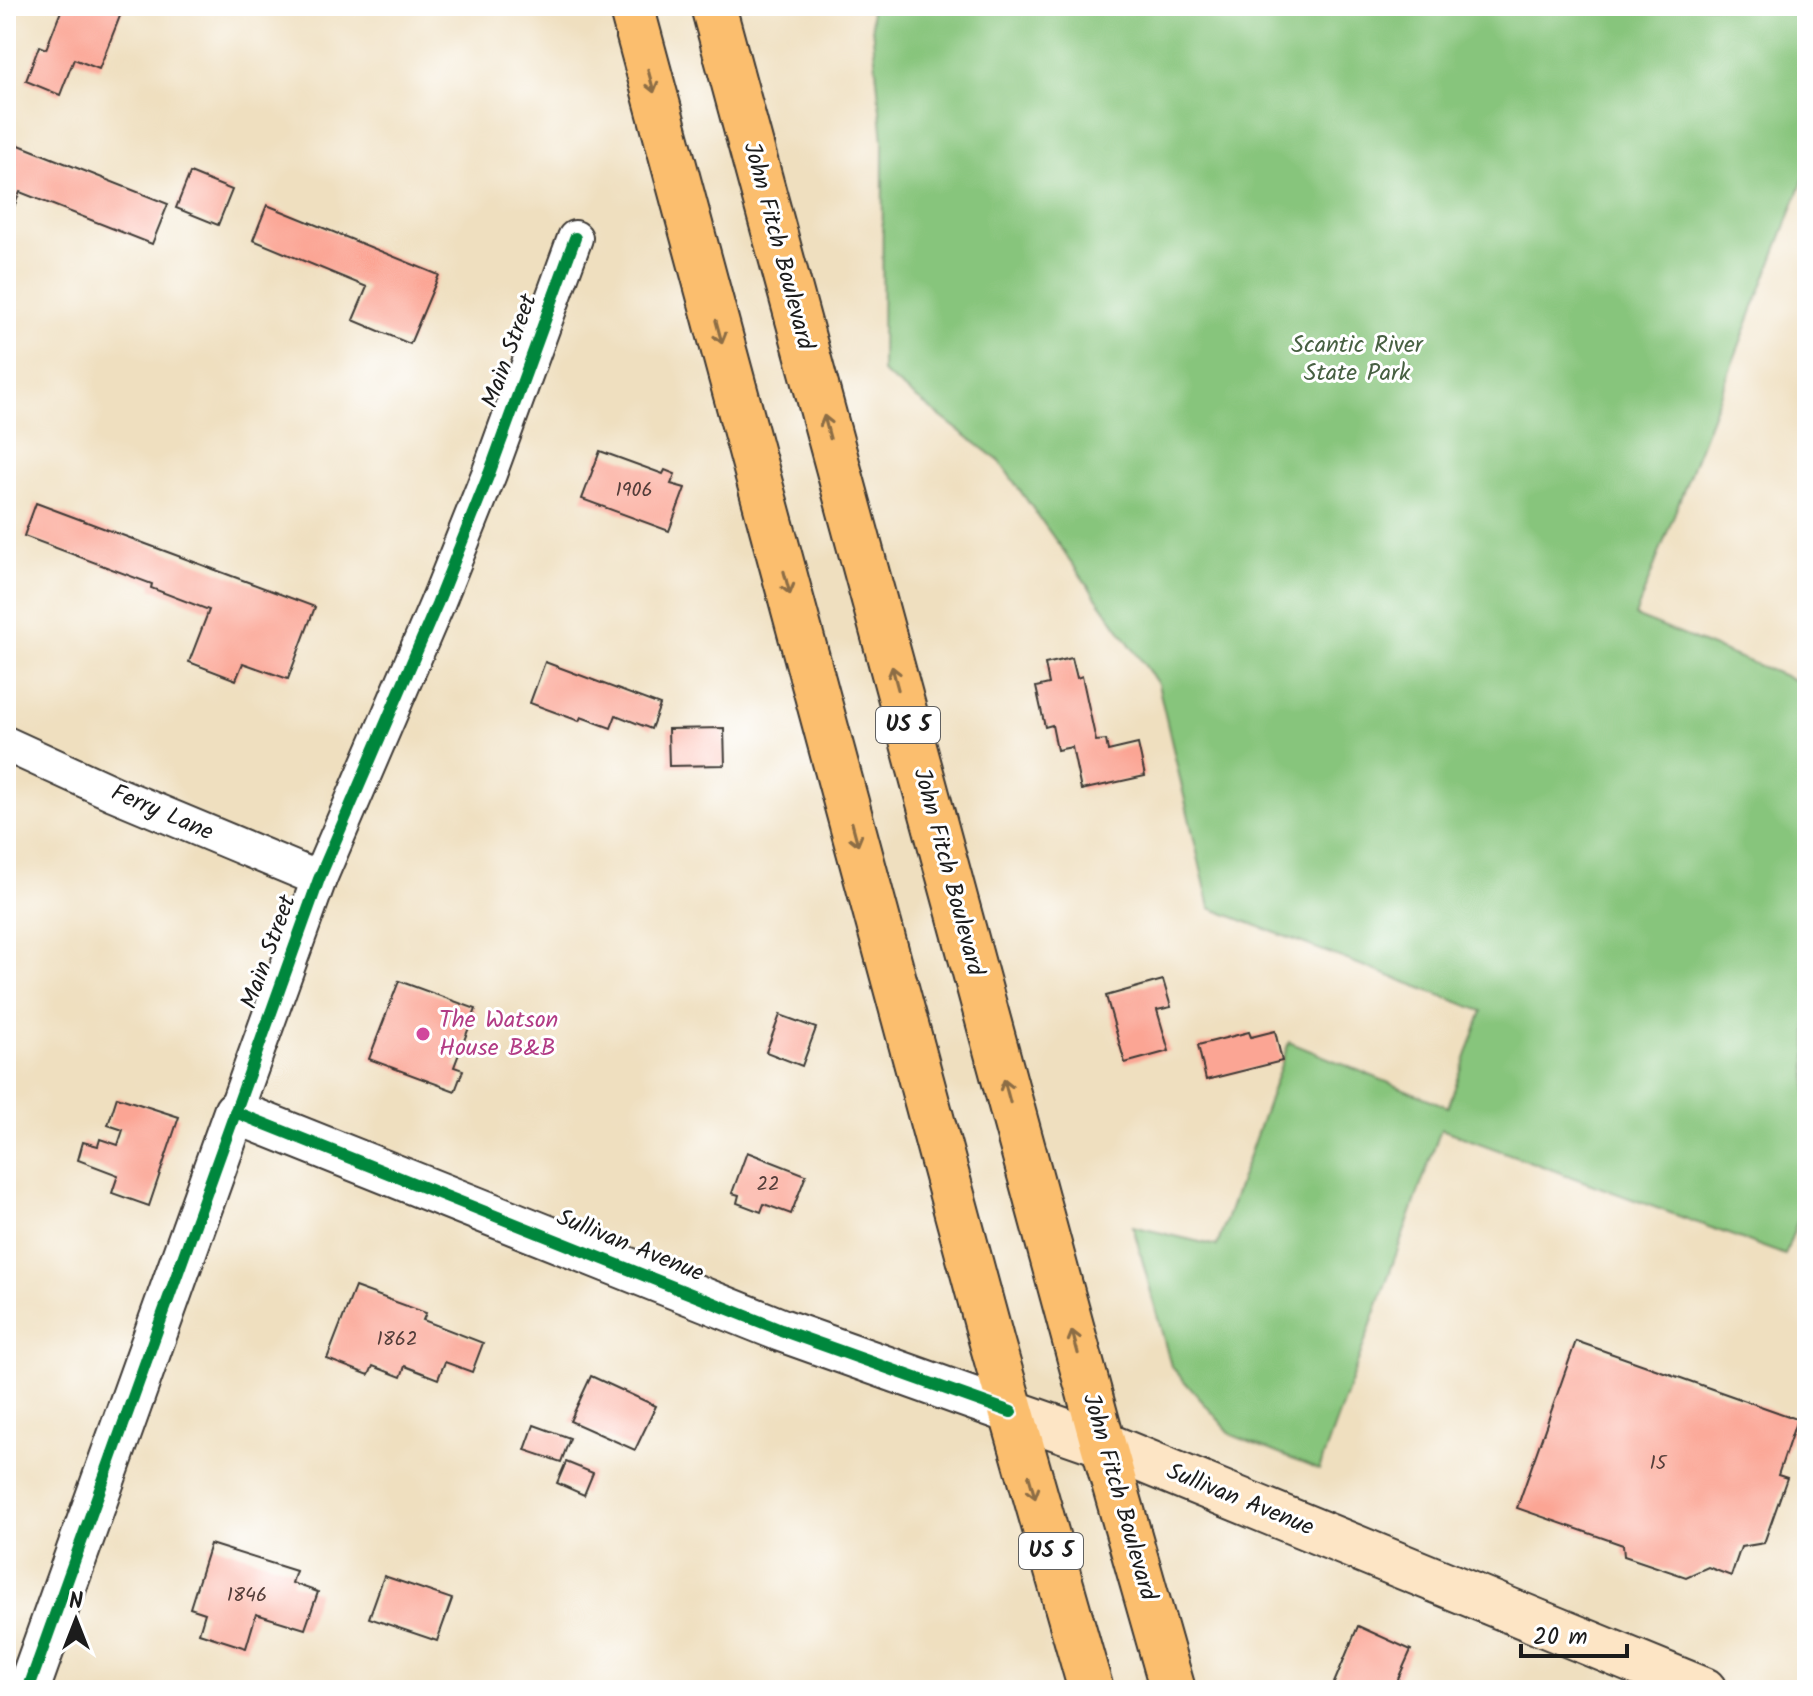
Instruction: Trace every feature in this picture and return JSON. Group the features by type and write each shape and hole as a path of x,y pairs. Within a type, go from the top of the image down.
{"highway":[{"name":"US 5","path":"631,6 1011,1412 1091,1690"},
{"name":"John Fitch Boulevard","path":"713,6 1103,1444 1173,1690"}],"main road":[{"name":"Sullivan Avenue","path":"1011,1412 1103,1444 1704,1690"}],"street":[{"name":"Main Street","path":"28,1690 319,879 437,604 575,238"},
{"name":"Ferry Lane","path":"6,744 113,793 319,879"},
{"name":"Sullivan Avenue","path":"235,1112 781,1330 1011,1412"}],"green space":[{"name":"Scantic River State Park","path":"870,6 1807,6 1807,170 1635,616 1800,682 1807,716 1807,1195 1785,1255 1441,1129 1319,1470 1232,1435 1171,1366 1133,1226 1217,1246 1289,1042 1448,1107 1482,1011 1210,908 1158,684 999,461 882,372 883,141"}],"building":[{"path":"63,6 124,6 99,69 74,59 60,95 26,81 39,46 46,49"},
{"path":"14,143 168,204 152,244 20,192 6,227 6,185 11,187 17,170 6,166 6,162"},
{"path":"190,173 232,190 218,225 176,208"},
{"path":"267,205 439,275 410,344 353,320 367,287 253,240"},
{"path":"600,451 663,474 665,470 675,474 671,484 685,488 669,531 582,499"},
{"path":"36,503 315,607 288,679 243,663 236,680 189,662 209,610 151,588 152,584 24,536"},
{"path":"1072,658 1077,678 1082,676 1096,741 1106,740 1108,751 1138,744 1145,776 1081,790 1072,747 1057,750 1052,725 1045,727 1036,687 1049,684 1045,664"},
{"path":"545,662 660,705 651,729 616,715 611,728 581,717 579,721 530,703"},
{"path":"724,728 725,765 669,766 668,729"},
{"path":"1163,980 1171,1007 1157,1010 1169,1051 1125,1063 1106,996"},
{"name":"The Watson House B&B","path":"399,981 476,1009 454,1067 463,1070 455,1091 369,1059"},
{"path":"780,1015 816,1028 802,1066 766,1052"},
{"path":"1275,1031 1282,1061 1206,1080 1198,1045 1249,1032 1251,1037"},
{"path":"117,1097 179,1117 149,1206 112,1193 118,1175 78,1160 83,1142 98,1146 100,1139 118,1145 123,1130 108,1125"},
{"path":"747,1152 806,1175 791,1214 764,1204 761,1212 737,1203 739,1195 732,1193"},
{"path":"355,1287 426,1313 423,1320 483,1343 472,1372 445,1362 438,1379 405,1366 401,1377 373,1366 369,1375 327,1359"},
{"path":"1576,1341 1797,1419 1778,1475 1787,1478 1764,1543 1741,1547 1731,1576 1708,1567 1686,1577 1624,1556 1623,1545 1517,1508"},
{"path":"591,1376 656,1406 635,1450 570,1421"},
{"path":"534,1425 570,1438 561,1462 525,1450"},
{"path":"566,1462 593,1473 584,1495 557,1483"},
{"path":"210,1544 296,1571 292,1583 318,1592 305,1629 256,1614 246,1648 199,1633 205,1613 190,1608"},
{"path":"384,1576 452,1599 437,1641 369,1618"},
{"path":"1358,1626 1411,1650 1393,1690 1370,1685 1368,1690 1331,1690"}],"cycle path":[{"path":"28,1690 319,879 489,474 575,238"},
{"path":"235,1112 781,1330 1011,1412"}],"place":[{"name":"The Watson House B&B","path":"423,1034"}]}
